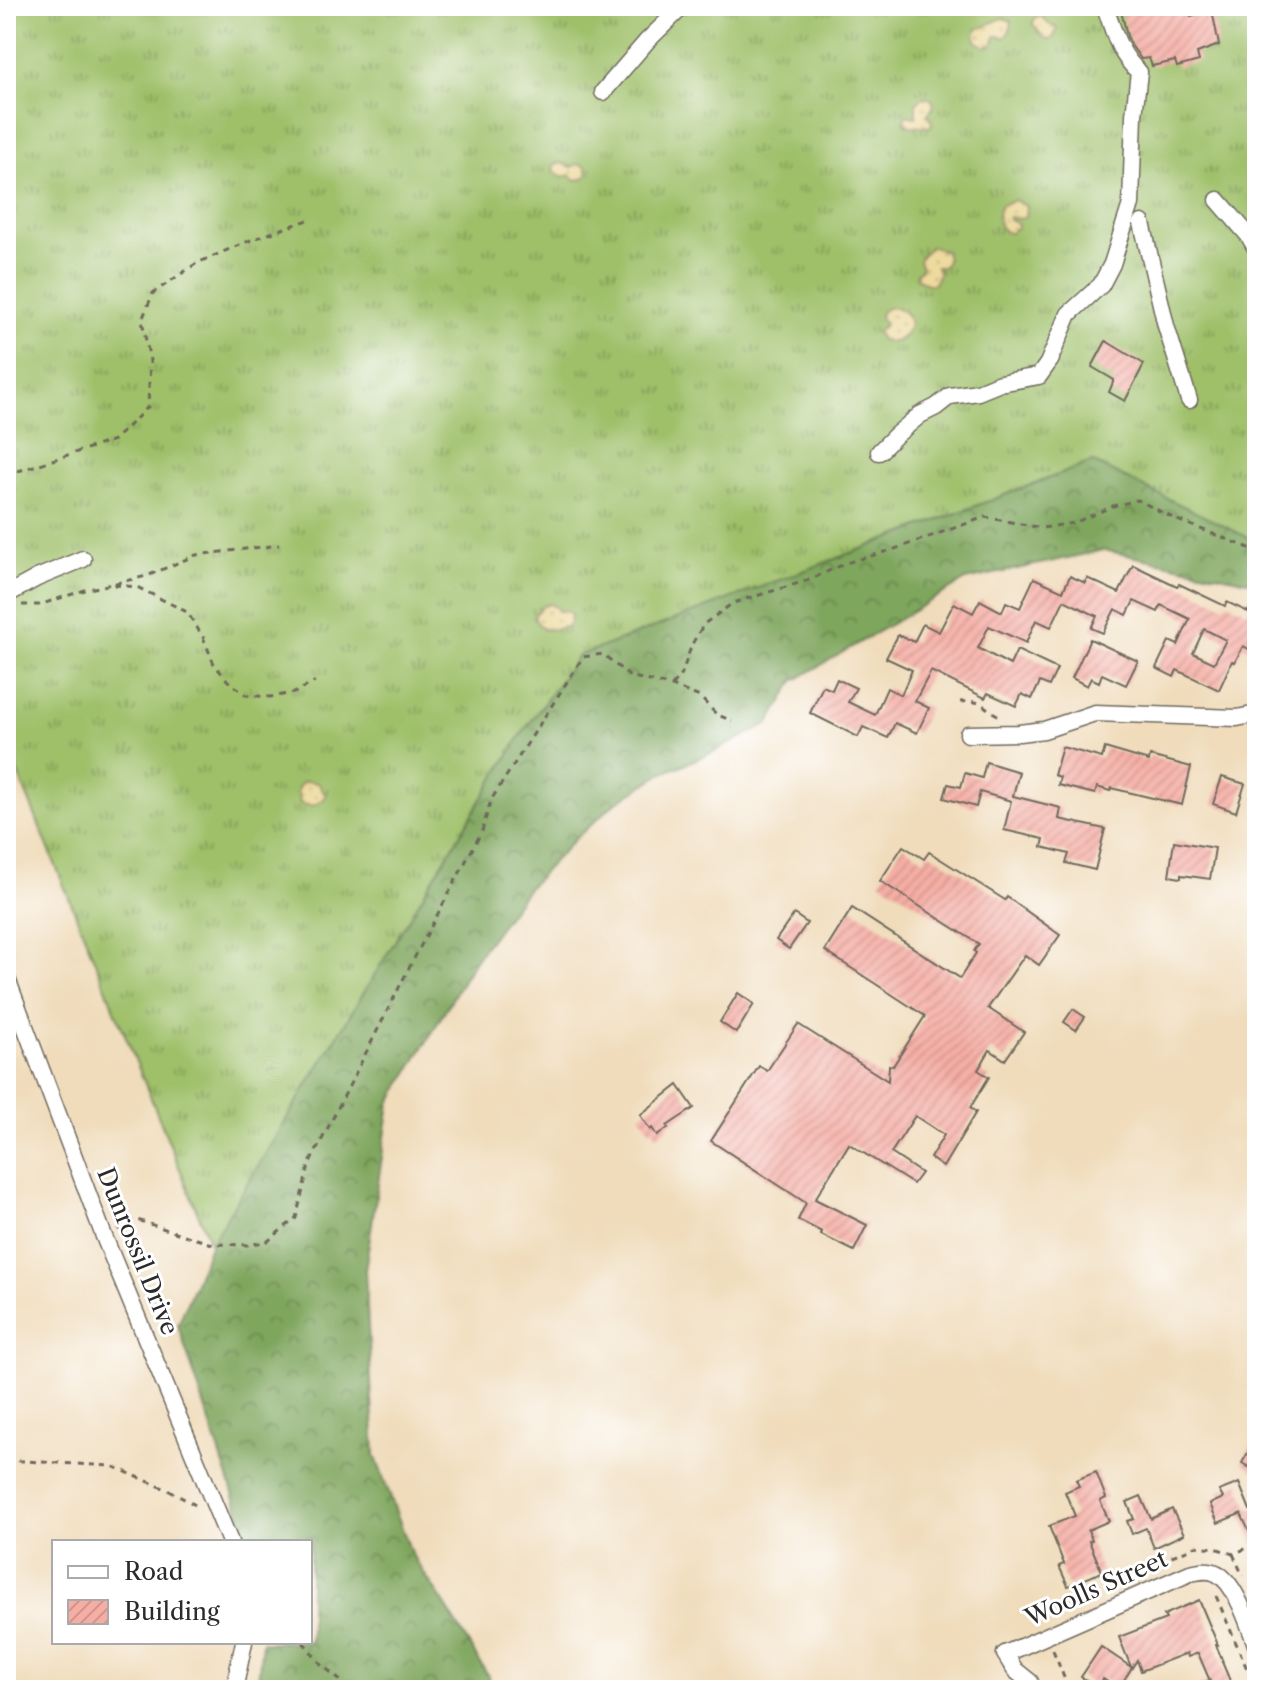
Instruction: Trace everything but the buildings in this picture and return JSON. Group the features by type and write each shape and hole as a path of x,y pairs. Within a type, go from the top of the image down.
{"street":[{"path":"603,92 647,41 683,6"},
{"path":"879,452 920,415 950,396 1039,376 1050,360 1069,314 1101,285 1112,264 1131,204 1139,72 1129,63 1117,43 1105,6"},
{"path":"1218,200 1257,250"},
{"path":"1142,223 1166,326 1189,400"},
{"path":"12,600 24,583 83,559"},
{"path":"968,734 1044,730 1095,713 1237,718 1257,714"},
{"name":"Dunrossil Drive","path":"6,976 105,1239 229,1540"},
{"name":"Woolls Street","path":"1033,1690 1030,1682 1015,1670 1005,1654 1190,1573 1205,1570 1218,1573 1232,1588 1257,1647"},
{"path":"234,1690 244,1644"}],"path":[{"path":"6,475 114,440 148,407 150,361 142,320 153,293 197,263 308,220"},
{"path":"672,686 682,673 692,644 704,624 733,603 809,580 846,563 985,517 1042,528 1074,523 1113,506 1138,500 1175,519 1257,551"},
{"path":"12,600 39,605 85,590 147,576 196,555 279,545"},
{"path":"110,584 137,587 187,612 203,637 214,664 228,681 246,695 270,697 294,693 315,682"},
{"path":"105,1239 134,1219 212,1244 249,1245 268,1241 296,1218 309,1165 482,831 491,800 583,657 603,654 629,676 672,686 700,697 716,714 732,721"},
{"path":"6,1460 112,1466 166,1489 222,1520"},
{"path":"1072,1598 1196,1546 1233,1554 1257,1544"},
{"path":"1216,1595 1256,1690"},
{"path":"305,1644 321,1664 351,1690"},
{"path":"1052,1650 1069,1690"}],"green space":[{"path":"6,6 1257,6 1257,540 1092,462 577,657 523,733 211,1245 6,744"},
{"path":"1092,462 1257,540 1257,583 1104,550 966,580 794,681 769,724 663,773 614,804 528,888 475,960 390,1103 365,1270 375,1455 412,1555 489,1678 479,1690 257,1690 262,1644 312,1644 312,1540 248,1540 178,1325 211,1243 519,738 578,656"}],"sand":[{"path":"1041,16 1057,28 1054,37 1049,40 1032,24 1036,17"},
{"path":"1004,18 1011,21 1010,31 1004,38 995,37 992,45 986,47 976,41 977,29"},
{"path":"923,97 930,98 934,103 927,115 932,124 930,127 908,126 904,121 906,115 916,117 916,103"},
{"path":"554,164 571,167 582,165 588,174 577,180 553,172"},
{"path":"1014,200 1026,206 1025,217 1009,217 1018,226 1011,233 1005,232 998,223 998,212 1001,205"},
{"path":"931,246 946,251 947,261 943,267 936,267 939,273 934,284 927,284 916,278 922,268 919,261 921,256"},
{"path":"892,307 905,313 910,326 901,338 890,342 881,340 877,332 885,324 880,318 881,312"},
{"path":"550,604 558,611 571,614 567,627 548,630 537,623 534,617 537,612"},
{"path":"306,781 318,783 326,796 324,799 311,805 300,803 297,791 300,784"}]}
